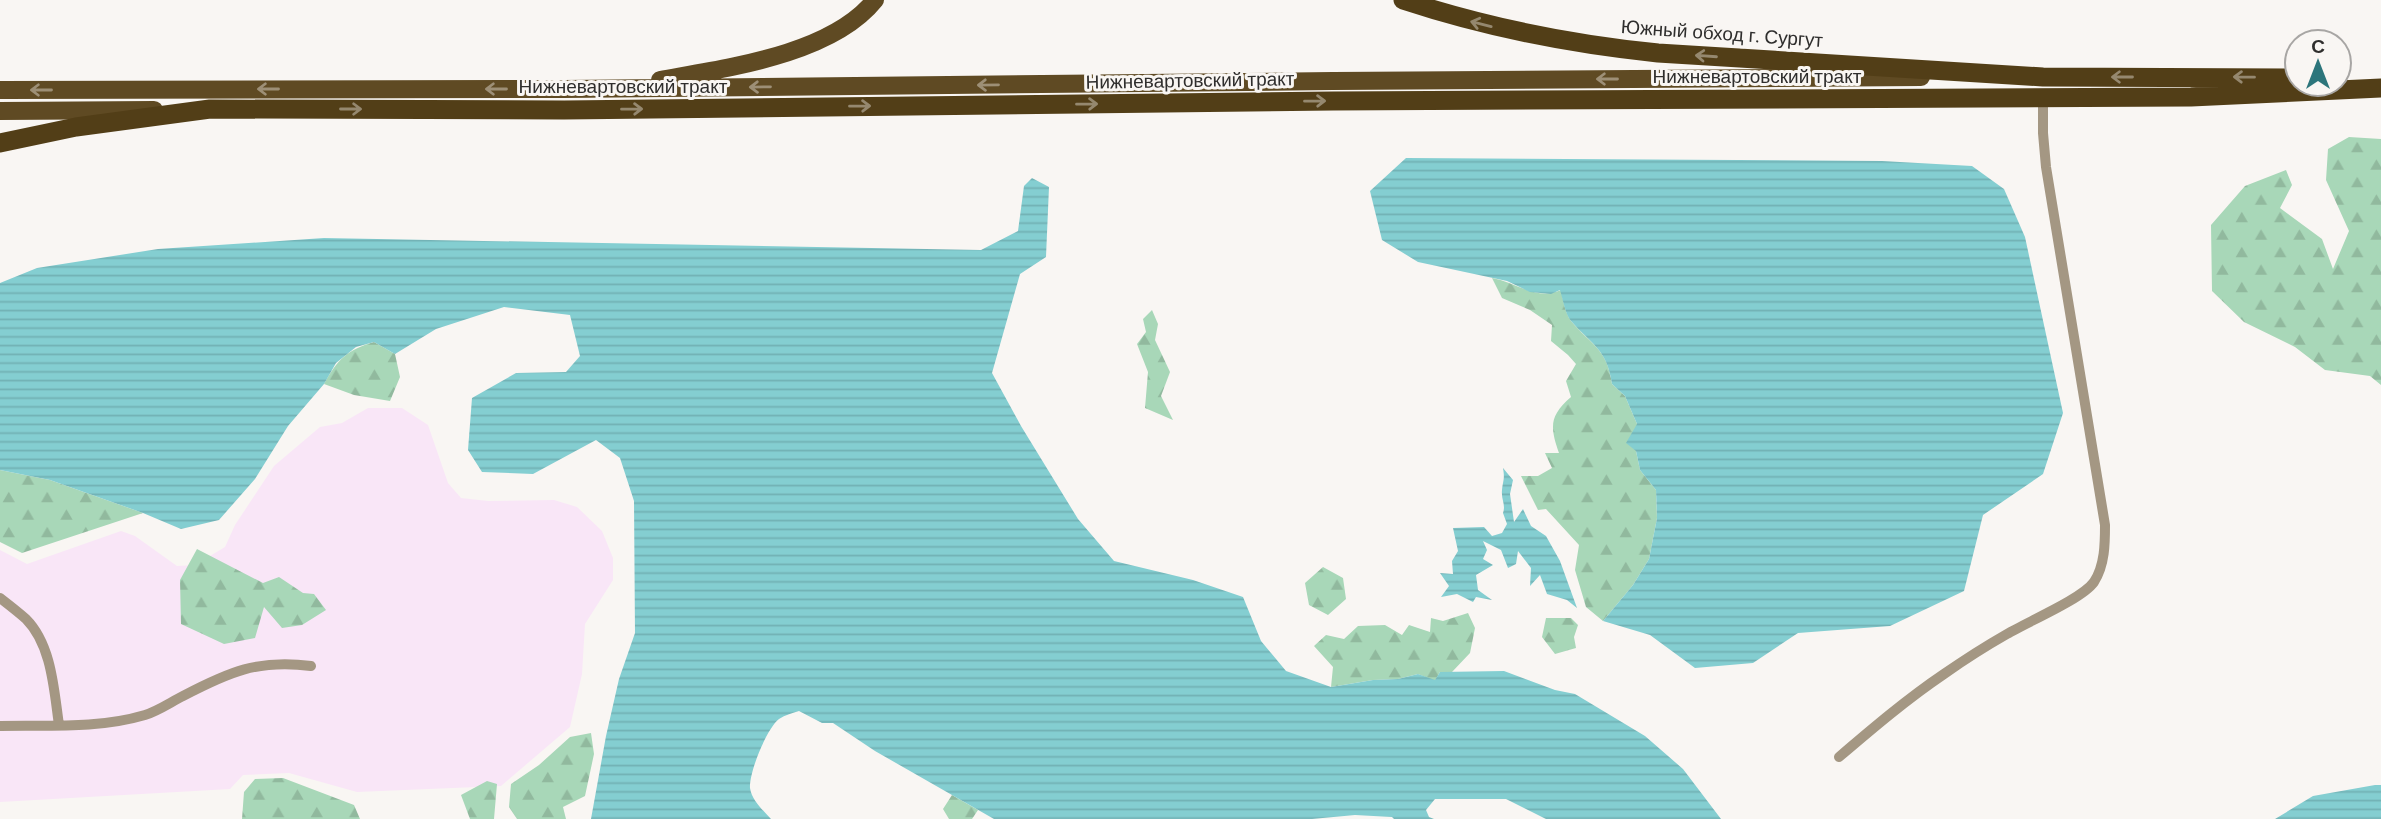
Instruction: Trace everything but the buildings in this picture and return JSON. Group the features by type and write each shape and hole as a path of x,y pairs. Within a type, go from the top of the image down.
{"highway":[{"name":"Южный обход г. Сургут","path":"1404,0 1463,20 1596,47 2043,77"},
{"name":"Нижневартовский тракт","path":"2043,77 2283,78"},
{"path":"2353,80 2381,81"},
{"name":"Нижневартовский тракт","path":"210,109 564,110 1333,101 2191,97 2381,88"},
{"path":"0,143 76,127 210,109"}],"main road":[{"path":"564,89 660,80 772,56 818,41 844,29 875,0"},
{"name":"Нижневартовский тракт","path":"0,90 564,89 1333,80 2043,77"},
{"name":"Нижневартовский тракт","path":"0,111 210,109"}],"lane":[{"path":"1839,757 1898,707 1944,674 2007,634 2081,593 2093,583 2101,565 2105,525 2046,167 2043,97"},
{"path":"0,598 28,621 43,646 54,683 58,725"},
{"path":"0,726 107,724 147,715 210,682 246,667 286,663 311,666"}],"shaded area":[{"path":"368,408 402,408 428,425 448,483 461,498 488,501 554,500 577,507 602,531 613,558 613,580 585,624 582,674 570,727 501,786 357,792 289,773 243,775 230,789 0,802 0,550 27,564 121,531 135,536 177,566 195,565 225,547 235,525 274,466 320,427 342,423"}],"green space":[{"path":"2349,137 2381,139 2381,385 2370,376 2325,370 2295,347 2244,322 2212,291 2211,225 2245,186 2286,170 2292,185 2280,208 2322,239 2333,269 2349,231 2326,180 2328,149"},
{"path":"1492,278 1535,292 1552,293 1561,290 1569,318 1602,355 1612,384 1625,396 1637,424 1636,451 1640,470 1656,490 1657,518 1649,559 1633,585 1603,621 1586,607 1575,570 1579,545 1546,509 1538,510 1521,476 1538,476 1552,468 1545,453 1559,453 1553,422 1559,410 1571,397 1566,381 1576,364 1551,341 1552,325 1530,310 1502,298"},
{"path":"1152,310 1158,324 1155,340 1170,372 1161,396 1173,420 1145,408 1148,372 1137,344 1146,332 1143,319"},
{"path":"374,342 395,354 400,377 390,401 354,395 324,384 344,357 357,348"},
{"path":"0,470 50,480 143,513 22,553 0,542"},
{"path":"197,549 263,583 279,577 303,593 314,594 326,610 302,625 282,628 264,607 255,638 224,644 181,624 180,580"},
{"path":"1323,567 1343,578 1346,599 1328,615 1309,605 1305,583"},
{"path":"1468,613 1475,628 1470,653 1452,672 1440,672 1435,681 1418,674 1331,687 1333,667 1314,646 1326,635 1344,639 1358,626 1385,625 1402,635 1409,625 1430,632 1431,618 1443,621"},
{"path":"1546,618 1571,618 1578,625 1574,637 1576,648 1555,654 1542,637"},
{"path":"591,733 594,754 585,796 563,807 566,819 517,819 509,807 511,784 539,765 570,737"},
{"path":"283,778 354,805 360,819 242,819 244,792 255,779"},
{"path":"487,781 497,784 494,819 470,819 461,795"},
{"path":"952,795 978,810 972,819 949,819 943,809"}],"water":[{"path":"1406,158 1882,161 1972,166 2004,189 2025,237 2063,413 2043,474 1983,515 1964,591 1890,626 1798,633 1753,663 1695,668 1650,635 1603,621 1633,585 1649,559 1657,518 1656,490 1640,470 1636,451 1626,443 1637,424 1625,396 1612,384 1602,355 1569,318 1560,290 1551,294 1530,292 1507,281 1418,262 1382,240 1370,191"},
{"path":"1032,178 1049,187 1046,257 1020,274 992,373 1078,519 1114,561 1193,580 1243,597 1261,641 1286,671 1331,687 1418,674 1435,680 1440,672 1504,671 1555,690 1575,694 1645,736 1683,769 1721,819 1546,819 1506,799 1435,799 1426,810 1429,817 1434,819 1355,815 1312,819 994,819 875,751 833,723 822,723 799,711 774,724 752,772 751,793 771,819 591,819 619,679 635,633 634,501 620,458 596,440 533,474 482,472 468,450 472,398 516,373 566,372 580,356 570,315 504,307 436,329 395,354 374,342 356,347 336,363 324,384 288,426 255,479 219,520 181,529 50,480 0,470 0,283 37,268 158,249 324,238 981,250 1018,231 1024,186"},
{"path":"1503,468 1513,480 1510,494 1514,522 1523,509 1531,526 1546,536 1560,561 1577,608 1567,600 1547,594 1540,575 1530,586 1531,568 1518,551 1516,564 1508,568 1501,550 1483,541 1487,550 1483,559 1493,565 1476,575 1478,590 1492,600 1476,597 1473,602 1457,594 1441,597 1449,586 1440,573 1453,574 1452,561 1458,551 1453,528 1484,527 1492,536 1502,533 1507,524 1503,513"},
{"path":"2381,785 2381,819 2275,819 2313,796"}]}
